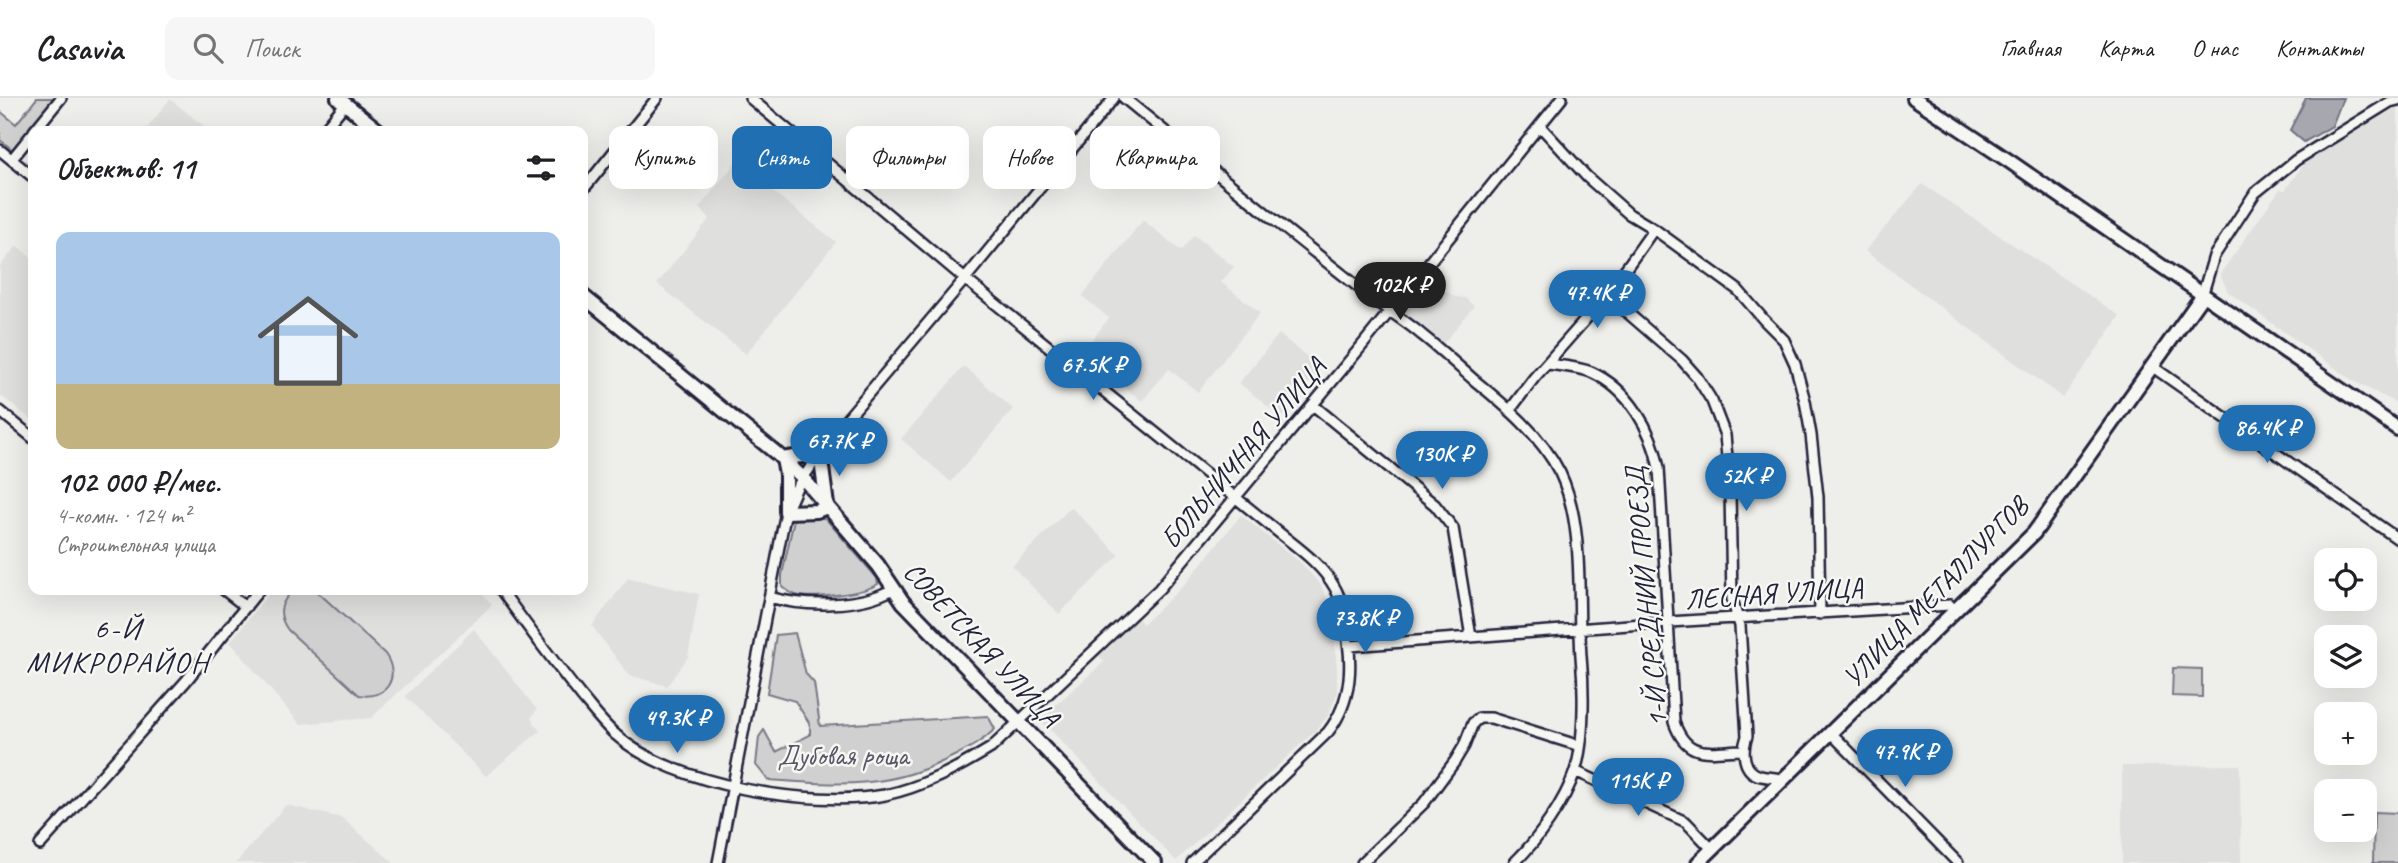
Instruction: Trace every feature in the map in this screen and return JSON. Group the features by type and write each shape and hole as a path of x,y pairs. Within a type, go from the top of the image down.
{"street":[{"path":"39,126 61,98"},
{"path":"588,184 656,98"},
{"path":"750,98 965,279 1314,561 1335,588 1343,610 1350,646 1349,691 1342,708 1332,727 1192,863"},
{"path":"786,512 802,477 820,453 1114,98"},
{"path":"1124,98 1334,268 1421,334 1510,410 1542,446 1560,473 1571,507 1576,542 1583,679 1580,746 1575,771 1549,820 1514,863"},
{"name":"БОЛЬНИЧНАЯ УЛИЦА","path":"505,595 555,664 617,736 664,766 696,778 733,786 812,798 844,799 886,794 930,781 991,748 1159,589 1237,498 1562,98"},
{"path":"1914,98 2398,429"},
{"path":"2202,296 2214,256 2255,193 2297,160 2390,102 2398,100"},
{"path":"326,126 341,101 373,126"},
{"path":"1540,126 1587,177 1629,214 1738,290 1784,340 1795,364 1809,424 1818,497 1820,614"},
{"path":"12,159 28,139"},
{"path":"0,150 28,173"},
{"path":"1510,410 1534,378 1607,295 1654,229"},
{"path":"1607,295 1698,377 1712,401 1725,435 1730,492 1732,599 1740,626 1747,736 1742,750 1751,771 1761,776 1784,780"},
{"name":"УЛИЦА МЕТАЛЛУРГОВ","path":"1698,863 2034,533 2202,296"},
{"name":"СОВЕТСКАЯ УЛИЦА","path":"588,300 802,477 878,565 903,603 1155,863"},
{"name":"1-Й СРЕДНИЙ ПРОЕЗД","path":"1548,363 1590,372 1609,382 1637,412 1649,433 1659,468 1674,722 1677,732 1691,749 1742,750"},
{"path":"2153,367 2398,539"},
{"path":"1313,405 1435,505 1453,528 1471,637"},
{"path":"0,411 28,434"},
{"path":"718,863 786,512 786,474 782,459 820,453"},
{"path":"786,512 817,511 827,507 820,453"},
{"path":"769,597 808,604 855,601 882,595 893,589"},
{"path":"230,595 246,607"},
{"path":"40,845 180,687 255,595"},
{"name":"ЛЕСНАЯ УЛИЦА","path":"1350,646 1669,622 1950,605"},
{"path":"1362,863 1424,803 1455,761 1473,723 1479,718 1491,718 1580,746"},
{"path":"1832,734 1958,863"},
{"path":"1575,771 1686,822 1712,849"}],"shaded area":[{"path":"2306,98 2343,98 2332,126 2304,142 2290,130"},
{"path":"170,99 204,126 149,126"},
{"path":"2398,109 2398,404 2352,380 2228,292 2220,274 2280,189 2285,190 2305,162"},
{"path":"732,167 732,189 770,189 836,242 746,354 657,284 710,218 699,208 714,189 718,189 718,184"},
{"path":"1922,184 2120,316 2063,398 1865,251"},
{"path":"1143,220 1181,251 1194,235 1234,267 1221,282 1260,313 1198,392 1169,369 1142,401 1082,353 1109,318 1082,296"},
{"path":"17,246 28,255 28,417 0,395 0,266"},
{"path":"1427,278 1455,297 1465,298 1474,306 1444,343 1401,309"},
{"path":"1279,334 1321,368 1282,418 1239,383"},
{"path":"964,366 1013,409 951,482 901,439"},
{"path":"1071,507 1119,555 1059,614 1012,566"},
{"path":"1241,515 1301,563 1321,585 1332,610 1337,694 1328,716 1318,728 1176,861 1040,719 1104,662 1099,656 1138,619 1143,624 1183,586"},
{"path":"628,578 699,594 688,657 667,686 629,675 592,626"},
{"path":"268,595 484,595 492,605 371,718 300,724 230,642"},
{"path":"474,629 537,710 531,718 540,731 486,776 405,696"},
{"path":"2240,765 2241,863 2122,863 2122,766"},
{"path":"286,805 342,818 394,863 236,863"}],"green space":[{"path":"37,98 54,98 32,126 28,126 28,131 13,150 0,140 0,111 16,124"},
{"path":"794,519 826,519 877,578 878,584 850,593 825,596 803,596 785,589 782,586 782,575"},
{"path":"289,595 321,595 385,654 392,671 384,690 369,696 359,695 288,630 281,614"},
{"name":"Дубовая роща","path":"795,633 806,674 814,683 820,726 988,716 995,729 954,756 908,775 841,784 768,780 756,765 759,737 764,730 776,752 810,735 810,724 795,701 767,693 776,635"},
{"path":"2173,668 2202,669 2202,697 2172,696"},
{"path":"2377,812 2398,813 2398,863 2373,863 2373,842 2377,842"}],"district":[{"name":"6-Й МИКРОРАЙОН","path":"118,645"}]}
